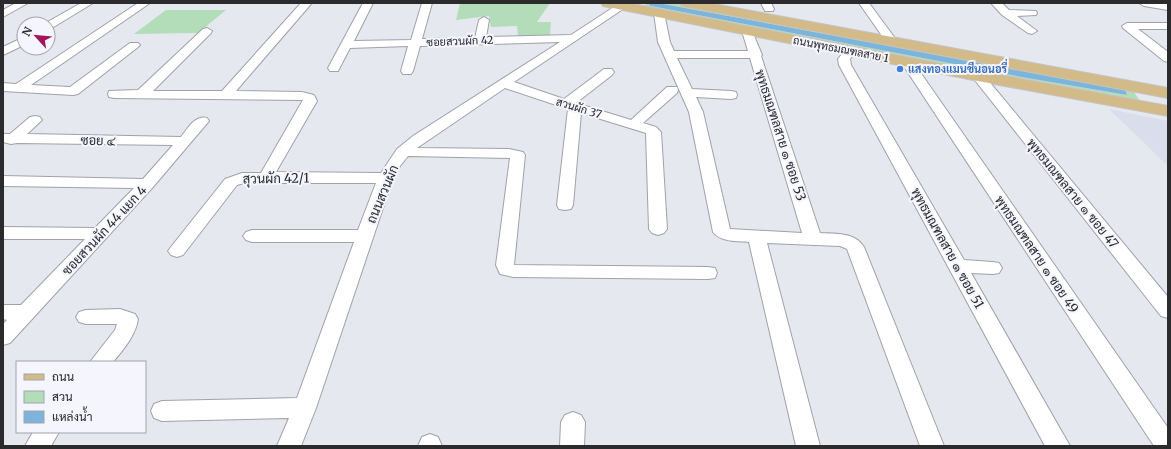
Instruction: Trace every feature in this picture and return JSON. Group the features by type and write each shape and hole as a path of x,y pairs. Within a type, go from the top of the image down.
{"main road":[{"name":"ถนนพุทธมณฑลสาย 1","path":"687,3 1160,92"},
{"name":"ถนนพุทธมณฑลสาย 1","path":"620,4 747,31 1163,110"},
{"path":"1160,92 1143,93 1141,95 1143,99 1163,110"}],"street":[{"path":"3,14 23,3"},
{"path":"56,21 88,3"},
{"path":"18,88 145,3"},
{"path":"334,68 347,46 368,3"},
{"path":"407,71 427,3"},
{"path":"864,3 891,41"},
{"path":"996,3 1032,31"},
{"path":"1144,3 1168,7"},
{"path":"227,94 306,4"},
{"name":"ถนนสวนผัก","path":"290,446 305,408 364,236 392,165 402,152 418,139 573,38 620,4"},
{"path":"1006,12 1032,13"},
{"path":"659,13 664,42 670,54 680,92 696,112 722,232 727,234 756,236 841,240 855,247 932,446"},
{"path":"480,40 484,20"},
{"path":"1168,26 1127,26 1168,58"},
{"path":"142,94 207,31"},
{"name":"พุทธมณฑลสาย ๑ ซอย 53","path":"747,31 814,239"},
{"name":"ซอยสวนผัก 42","path":"347,46 415,42 573,38"},
{"path":"3,52 16,45"},
{"path":"3,87 73,91 134,45"},
{"name":"พุทธมณฑลสาย ๑ ซอย 51","path":"850,51 844,59 845,65 1058,446"},
{"path":"670,54 756,56"},
{"name":"พุทธมณฑลสาย ๑ ซอย 49","path":"907,62 1167,446"},
{"path":"565,205 571,106 608,72"},
{"name":"พุทธมณฑลสาย ๑ ซอย 47","path":"978,76 1168,311"},
{"name":"สวนผัก 37","path":"503,83 571,106 634,124 654,132 658,229"},
{"path":"634,124 680,92 731,95"},
{"path":"114,94 227,94 302,96 309,98 310,101 266,177"},
{"path":"6,141 35,120"},
{"name":"ซอยสวนผัก 44 แยก 4","path":"3,337 147,184 202,121"},
{"name":"ซอย ๔","path":"6,141 183,141"},
{"path":"402,152 509,153 518,155 504,265 507,269 513,271 708,274"},
{"name":"สุวนผัก 42/1","path":"177,251 231,182 242,178 386,178"},
{"path":"3,181 147,184"},
{"path":"3,233 100,234"},
{"path":"252,236 364,236"},
{"path":"756,236 808,446"},
{"path":"958,266 993,268"},
{"path":"3,312 26,313"},
{"path":"86,316 120,316 128,319 128,324 125,330 102,361"},
{"path":"162,411 305,408"},
{"path":"572,446 573,422"},
{"path":"37,446 46,433"}],"shaded area":[{"path":"1109,109 1168,121 1168,166"}],"green space":[{"path":"460,3 550,3 537,22 551,22 550,35 518,37 517,26 491,27 489,16 456,20"},
{"path":"650,3 651,6 1027,78 1127,95 1125,89 658,3 675,3 1138,89 1134,92 1140,101 646,8 645,4"},
{"path":"166,10 226,10 198,33 134,34"}],"water":[{"path":"650,3 658,3 1125,89 1127,95 1027,78 651,6 649,5"}],"place":[{"name":"แสงทองแมนชีนอนอรี่","path":"900,69"}]}
